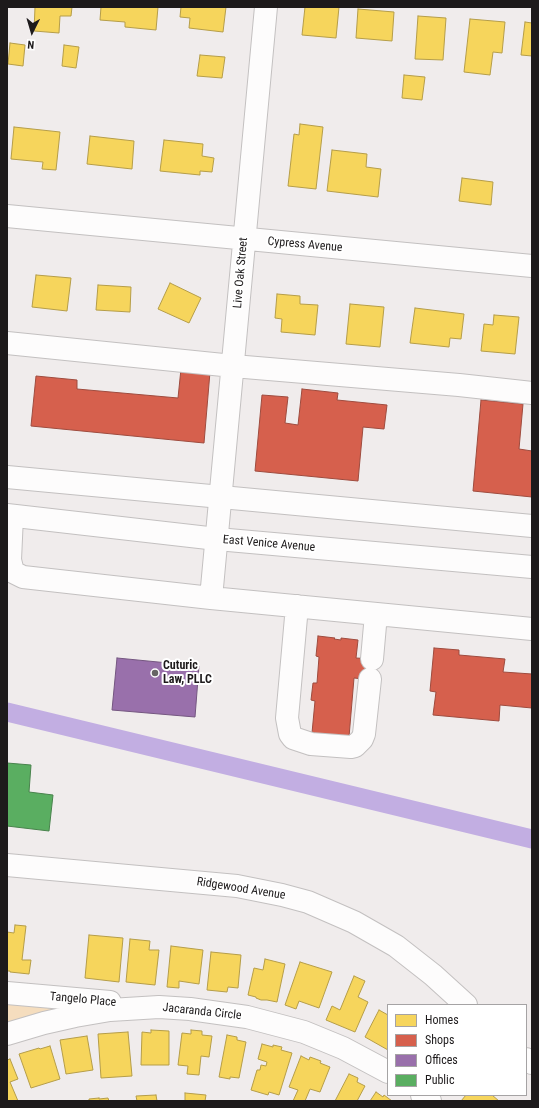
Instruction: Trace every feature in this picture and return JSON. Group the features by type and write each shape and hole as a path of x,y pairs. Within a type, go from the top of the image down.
{"street":[{"name":"Live Oak Street","path":"212,598 266,7"},
{"name":"Cypress Avenue","path":"7,216 244,240 532,266"},
{"path":"7,343 233,366 459,385 532,393"},
{"path":"7,477 532,526"},
{"path":"10,515 10,560 13,572 23,577 212,598 532,629"},
{"name":"East Venice Avenue","path":"10,515 217,539 532,567"},
{"path":"297,606 287,718 290,734 293,738 300,742 324,745 355,746 362,739 364,734 376,614"},
{"name":"Ridgewood Avenue","path":"7,865 237,886 276,893 308,902 354,922 396,946 423,966 465,1004"},
{"name":"Tangelo Place","path":"7,993 159,1007"},
{"name":"Jacaranda Circle","path":"7,1034 44,1023 110,1010 159,1007 190,1009 240,1016 285,1027 324,1040 387,1071"}],"shaded area":[{"path":"7,999 57,1006 58,1009 7,1026"}],"building: Homes":[{"path":"35,7 72,7 71,16 60,16 59,33 34,31"},
{"path":"101,7 158,7 156,30 125,27 125,22 100,20"},
{"path":"181,7 226,7 223,32 189,28 190,18 180,17"},
{"path":"305,7 339,7 336,38 302,35"},
{"path":"358,9 394,12 392,41 356,38"},
{"path":"418,16 446,18 443,60 415,59"},
{"path":"470,19 505,22 502,53 493,52 490,75 464,72"},
{"path":"525,22 532,23 532,56 521,55"},
{"path":"10,43 25,45 23,66 8,64"},
{"path":"64,45 79,47 76,68 62,66"},
{"path":"200,55 225,57 222,78 197,76"},
{"path":"404,75 425,77 422,100 402,98"},
{"path":"300,124 323,127 316,189 288,186 294,134 299,135"},
{"path":"14,127 60,132 56,170 42,169 43,162 11,159"},
{"path":"90,136 134,141 132,169 87,164"},
{"path":"164,140 203,144 202,156 214,158 212,172 200,171 200,175 160,171"},
{"path":"332,150 367,154 366,167 381,169 378,197 327,191"},
{"path":"462,178 493,182 491,205 459,201"},
{"path":"36,275 71,278 67,311 32,307"},
{"path":"170,283 201,298 189,323 158,309"},
{"path":"98,285 131,287 130,312 96,310"},
{"path":"277,294 300,296 300,304 318,305 315,335 281,332 282,319 275,318"},
{"path":"350,304 384,307 380,347 346,344"},
{"path":"415,308 464,314 461,339 450,338 449,347 410,343"},
{"path":"494,315 519,317 515,354 481,351 484,324 493,325"},
{"path":"15,925 26,926 22,960 31,960 29,974 7,971 7,932 14,933"},
{"path":"89,935 123,938 119,982 85,978"},
{"path":"130,939 150,941 149,950 159,950 155,985 126,982"},
{"path":"171,946 203,950 199,984 179,981 179,988 167,987"},
{"path":"211,952 241,955 238,988 228,987 227,992 207,990"},
{"path":"265,959 285,964 277,1002 261,1000 248,995 254,968 263,970"},
{"path":"300,962 332,972 319,1008 299,1001 296,1009 285,1005"},
{"path":"354,976 365,981 358,997 368,1002 355,1032 326,1020 332,1006 340,1010"},
{"path":"379,1010 387,1014 387,1049 365,1037"},
{"path":"151,1030 169,1031 169,1065 141,1065 142,1032 151,1033"},
{"path":"191,1030 202,1031 202,1035 212,1036 209,1057 201,1056 199,1075 187,1074 188,1066 178,1065 182,1033 191,1034"},
{"path":"128,1032 132,1076 101,1078 98,1034"},
{"path":"227,1035 237,1037 237,1040 246,1042 239,1078 230,1077 230,1079 219,1077"},
{"path":"87,1036 93,1070 66,1074 60,1040"},
{"path":"262,1044 273,1047 273,1045 282,1047 281,1050 292,1053 279,1095 269,1092 268,1095 251,1090 257,1070 260,1070 261,1065 266,1066 267,1062 258,1059"},
{"path":"50,1046 60,1079 31,1088 19,1054"},
{"path":"301,1056 309,1060 310,1057 321,1061 320,1063 330,1067 320,1092 310,1089 305,1101 293,1101 298,1090 289,1087"},
{"path":"10,1059 18,1079 10,1082 18,1101 7,1101 7,1060"},
{"path":"349,1074 358,1078 357,1082 365,1086 357,1101 335,1101"},
{"path":"376,1092 383,1097 384,1095 392,1101 370,1101"},
{"path":"185,1093 206,1095 205,1101 185,1101"},
{"path":"156,1095 157,1101 137,1101 136,1096"},
{"path":"465,1096 493,1096 499,1101 461,1101"},
{"path":"108,1098 109,1101 89,1101 89,1099"}],"building: Shops":[{"path":"181,369 210,372 204,443 31,426 36,376 77,380 77,389 178,398"},
{"path":"302,389 338,393 337,400 387,405 384,429 363,427 358,481 255,471 262,395 288,397 285,423 298,425"},
{"path":"481,400 523,404 519,449 532,451 532,497 473,491"},
{"path":"318,636 341,640 341,638 358,640 356,658 375,659 373,680 354,678 349,737 312,733 315,701 311,700 313,683 317,683 319,657 316,656"},
{"path":"434,648 459,650 459,655 505,659 503,672 532,674 532,708 500,705 499,721 433,715 436,692 430,691"}],"building: Offices":[{"path":"117,658 199,666 195,717 112,710"}],"building: Public":[{"path":"7,763 31,765 29,792 53,795 49,831 7,826"}],"waterway":[{"path":"7,712 532,839"}],"place":[{"name":"Cuturic Law, PLLC","path":"155,673"}]}
